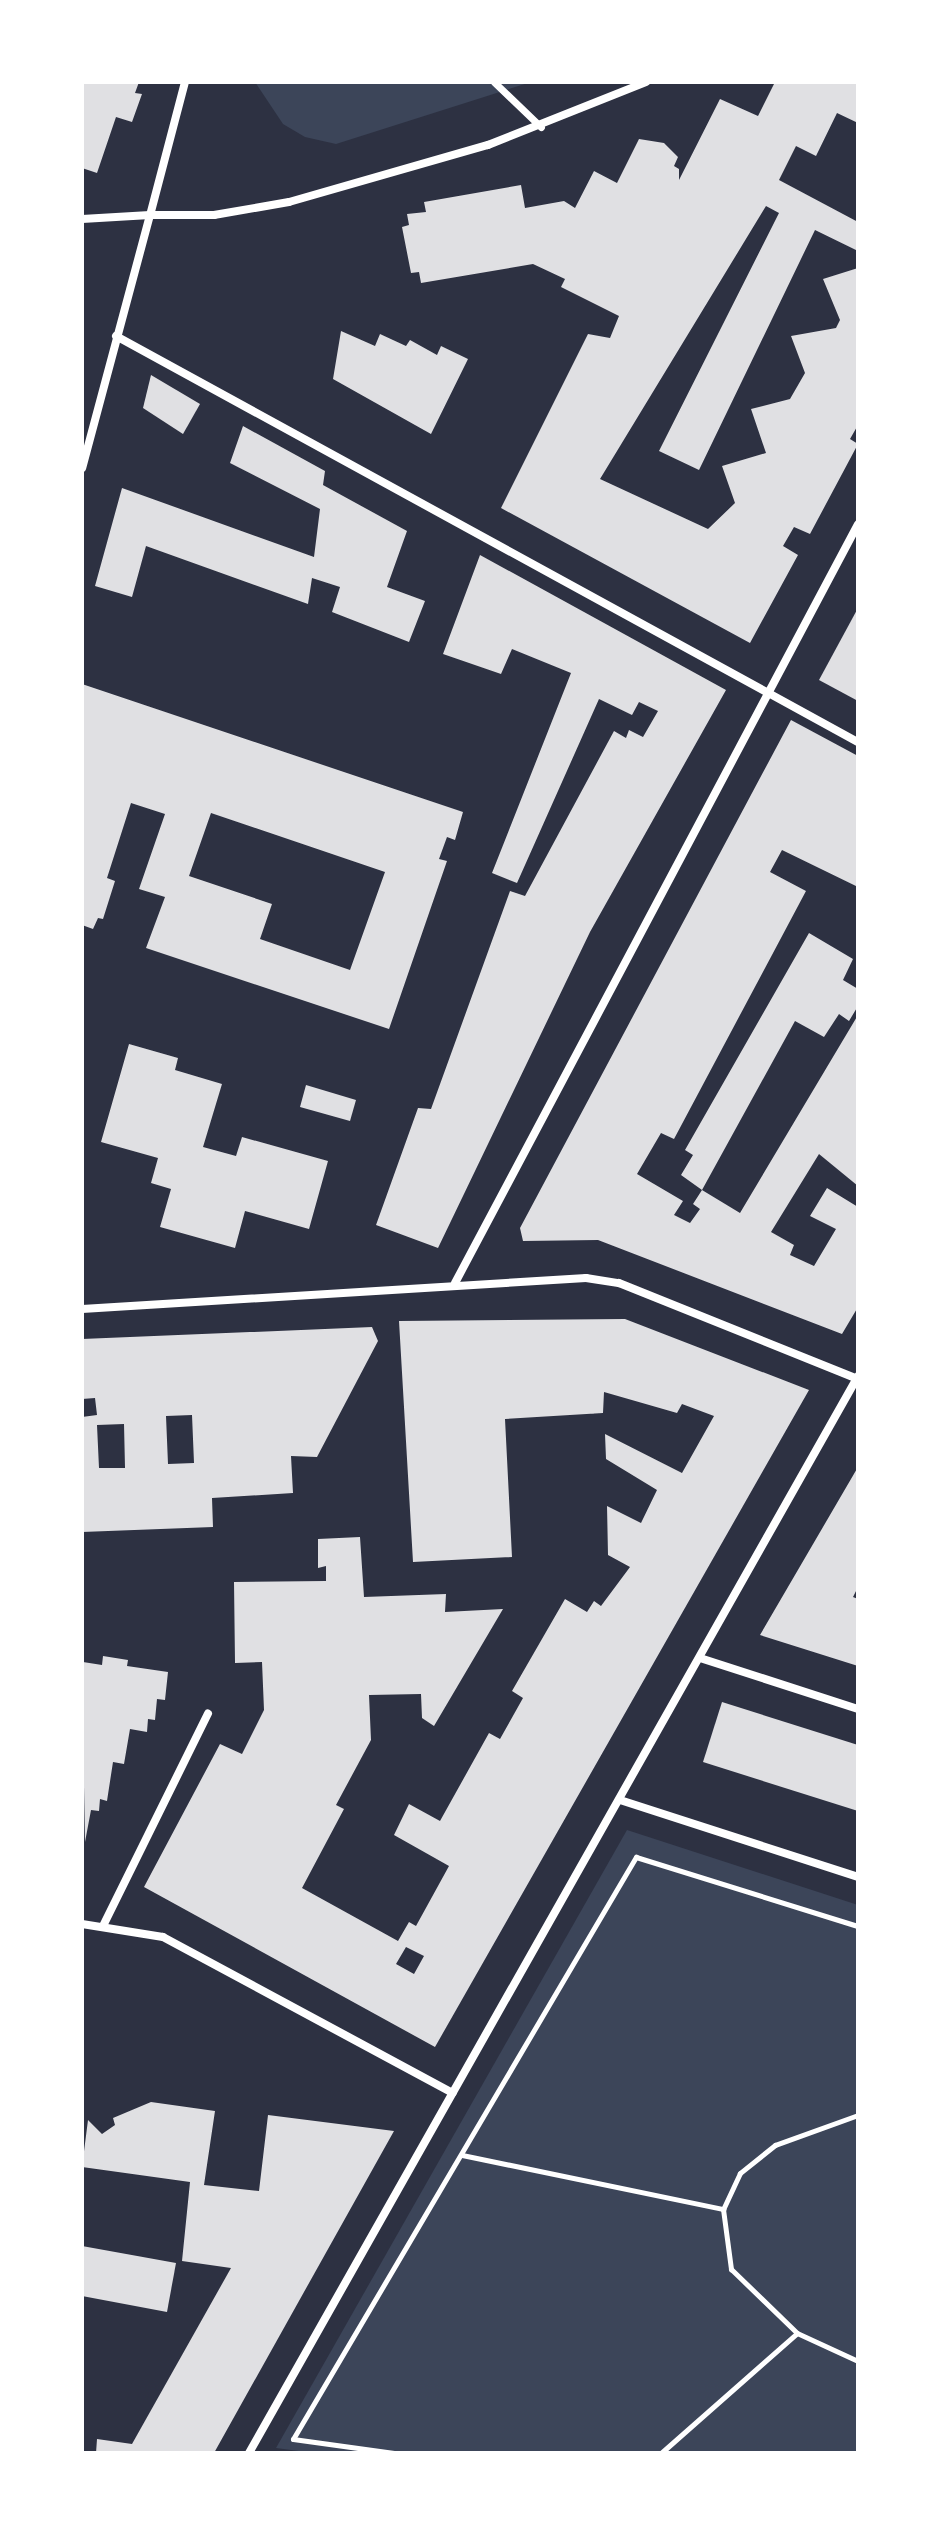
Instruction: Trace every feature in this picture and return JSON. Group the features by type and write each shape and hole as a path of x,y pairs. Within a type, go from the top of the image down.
{"street":[{"path":"82,468 185,82"},
{"path":"494,82 541,127"},
{"path":"82,219 214,215 289,202 541,127 646,82"},
{"path":"116,336 858,742"},
{"path":"455,1283 858,524"},
{"path":"82,1309 455,1283 586,1278 619,1283 858,1378 249,2453"},
{"path":"700,1658 858,1709"},
{"path":"103,1926 208,1714"},
{"path":"620,1800 858,1877"},
{"path":"82,1924 163,1937 453,2093"}],"path":[{"path":"394,2453 293,2439 636,1857 858,1926"},
{"path":"858,2115 775,2145 740,2173 723,2209 731,2269 797,2333 858,2361"},
{"path":"462,2155 723,2209"},
{"path":"661,2453 797,2333"}],"shaded area":[{"path":"255,82 531,82 336,144 305,137 283,124"},
{"path":"627,1830 858,1905 858,2453 314,2453 276,2448"}],"building":[{"path":"82,82 139,82 135,93 142,94 132,122 116,117 97,173 82,168"},
{"path":"775,82 858,82 858,123 837,113 816,156 796,146 779,180 858,222 858,251 815,230 699,470 659,451 779,213 766,206 600,479 708,529 735,503 722,466 766,453 751,409 790,399 805,373 791,336 836,328 840,320 823,279 858,268 858,425 850,439 858,444 810,534 794,527 783,546 798,555 750,643 501,508 588,334 610,338 619,316 561,287 565,279 533,264 421,283 419,272 411,273 402,227 409,225 407,214 426,212 424,202 521,185 525,208 564,201 575,208 594,171 617,183 639,139 664,143 678,157 674,166 679,169 679,180 720,99 758,116"},
{"path":"341,331 375,346 380,334 406,346 410,340 437,355 441,346 468,359 431,434 333,379"},
{"path":"151,375 200,404 183,434 143,408"},
{"path":"243,426 325,471 323,485 407,531 387,587 425,601 409,642 332,612 340,587 312,578 308,604 146,546 132,597 95,586 122,488 314,557 320,509 230,463"},
{"path":"480,555 726,690 590,932 438,1248 376,1225 418,1108 431,1109 510,891 525,896 614,731 626,738 629,730 643,737 658,711 639,702 632,715 599,699 517,883 492,873 571,673 512,649 501,674 443,654"},
{"path":"858,608 858,701 819,680"},
{"path":"82,684 463,812 455,840 447,837 439,859 447,861 389,1029 146,948 165,897 139,889 165,814 131,803 107,878 115,881 103,919 98,918 93,929 82,925","holes":["211,813 385,872 350,970 260,939 272,904 189,876"]},
{"path":"791,720 858,756 858,887 782,850 770,872 806,891 674,1139 661,1133 637,1174 683,1201 674,1215 690,1223 700,1209 693,1204 702,1190 740,1213 858,1015 858,1186 819,1154 771,1232 794,1245 790,1255 814,1266 836,1229 810,1216 827,1188 858,1207 858,1307 842,1334 598,1240 523,1241 520,1228"},
{"path":"809,933 853,959 843,980 858,989 858,1006 849,1021 839,1014 824,1037 795,1021 702,1190 681,1175 693,1155 685,1150"},
{"path":"129,1044 178,1058 175,1070 222,1084 203,1147 236,1156 242,1137 328,1161 309,1229 245,1211 235,1248 160,1227 171,1189 151,1183 158,1158 101,1142"},
{"path":"306,1085 356,1100 350,1121 300,1107"},
{"path":"625,1319 809,1390 435,2047 144,1887 220,1744 242,1754 264,1710 262,1662 235,1663 234,1582 326,1581 326,1566 318,1568 318,1539 360,1537 364,1597 446,1594 445,1612 503,1609 434,1726 422,1718 421,1694 369,1695 371,1740 336,1805 344,1809 302,1888 398,1941 409,1922 416,1926 449,1866 394,1835 409,1804 440,1821 489,1733 500,1739 523,1698 512,1691 565,1599 587,1612 594,1601 601,1606 630,1567 608,1555 607,1506 641,1523 657,1490 606,1459 605,1434 682,1473 714,1416 682,1404 677,1413 604,1392 603,1413 505,1419 512,1557 413,1562 399,1321","holes":["406,1947 424,1956 414,1974 396,1964"]},
{"path":"372,1327 378,1341 317,1457 291,1456 293,1493 212,1498 213,1527 82,1532 82,1417 97,1415 95,1398 82,1399 82,1339","holes":["192,1415 194,1463 168,1464 166,1416","124,1424 125,1468 99,1468 97,1425"]},
{"path":"858,1467 858,1587 853,1597 858,1599 858,1666 760,1635"},
{"path":"103,1656 128,1660 127,1666 168,1672 165,1700 157,1699 155,1720 148,1719 147,1732 130,1729 124,1764 113,1762 107,1801 100,1799 99,1811 91,1810 85,1842 83,1662 102,1665"},
{"path":"722,1702 858,1745 858,1811 703,1762"},
{"path":"151,2102 215,2111 204,2185 259,2191 268,2115 394,2131 214,2453 96,2453 97,2439 132,2444 231,2268 182,2261 190,2182 82,2167 88,2120 102,2134 115,2125 113,2118"},
{"path":"82,2246 176,2263 167,2312 82,2296"}]}
